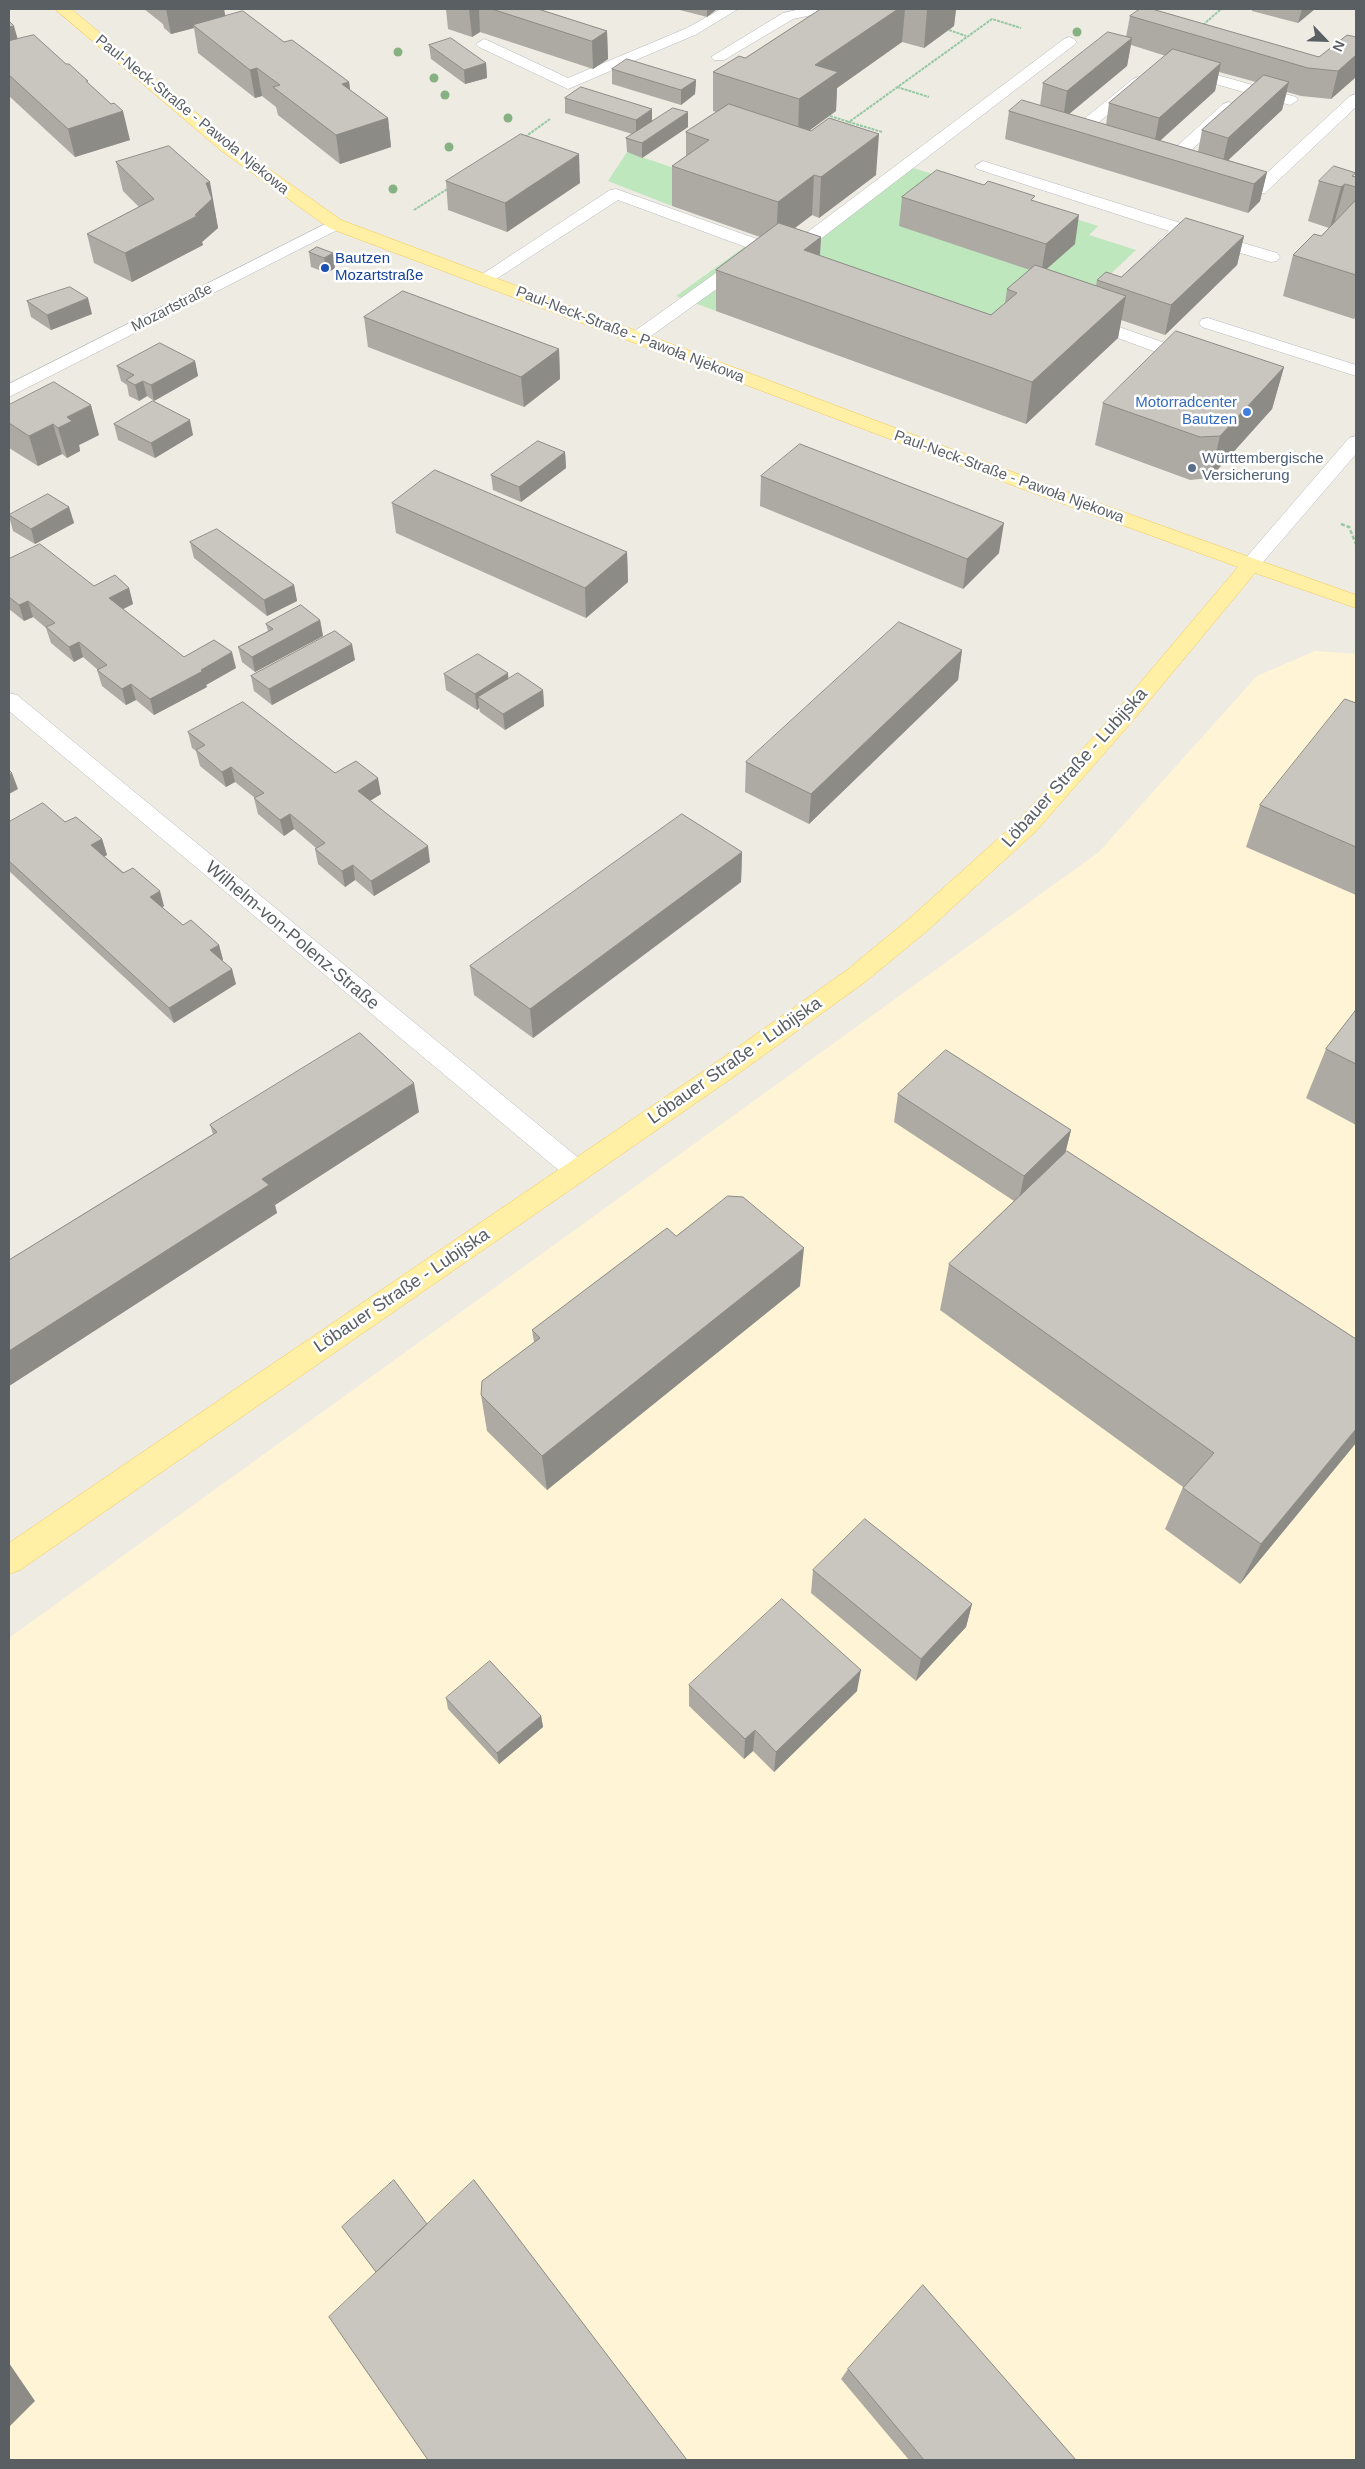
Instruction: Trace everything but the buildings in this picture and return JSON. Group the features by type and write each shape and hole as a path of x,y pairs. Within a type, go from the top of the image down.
{"main road":[{"name":"Paul-Neck-Straße - Pawoła Njekowa","path":"62,9 234,153 292,196 335,224 638,337 666,339 1044,490 1356,602"},
{"name":"Löbauer Straße - Lubijska","path":"9,1560 723,1071 856,976 926,918 1028,825 1121,720 1251,564"}],"street":[{"path":"484,44 568,84 692,31 731,9"},
{"path":"719,57 788,16 821,9"},
{"path":"484,280 612,187 695,227 787,256 933,147 1068,42"},
{"path":"1169,66 1290,100"},
{"path":"1102,143 1074,135 1153,70"},
{"path":"1168,162 1248,89"},
{"path":"1214,176 1259,189 1356,99"},
{"path":"1149,157 1186,168"},
{"path":"983,166 1271,257"},
{"name":"Mozartstraße","path":"9,392 335,224"},
{"path":"1145,261 1181,229"},
{"path":"638,337 762,248"},
{"path":"690,321 746,279"},
{"path":"1095,306 1080,319 1176,353"},
{"path":"1208,323 1356,371"},
{"name":"Löbauer Straße - Lubijska","path":"1251,564 1356,442"},
{"name":"Wilhelm-von-Polenz-Straße","path":"9,700 577,1171"}],"path":[{"path":"1200,28 1220,9"},
{"path":"849,122 992,19 1068,42"},
{"path":"949,30 967,36"},
{"path":"830,116 933,147"},
{"path":"520,141 551,118"},
{"path":"369,238 453,186"}],"shaded area":[{"path":"1315,651 1356,654 1356,2460 9,2460 9,1638 1099,852 1257,676"}],"green space":[{"path":"627,152 709,180 672,206 608,181"},
{"path":"907,166 1098,226 1089,235 1136,250 1063,319 1002,330 778,264 716,311 676,296 750,243 787,256"}],"place":[{"name":"Bautzen Mozartstraße","path":"325,268"},
{"name":"Motorradcenter Bautzen","path":"1247,412"},
{"name":"Württembergische Versicherung","path":"1192,468"}]}
